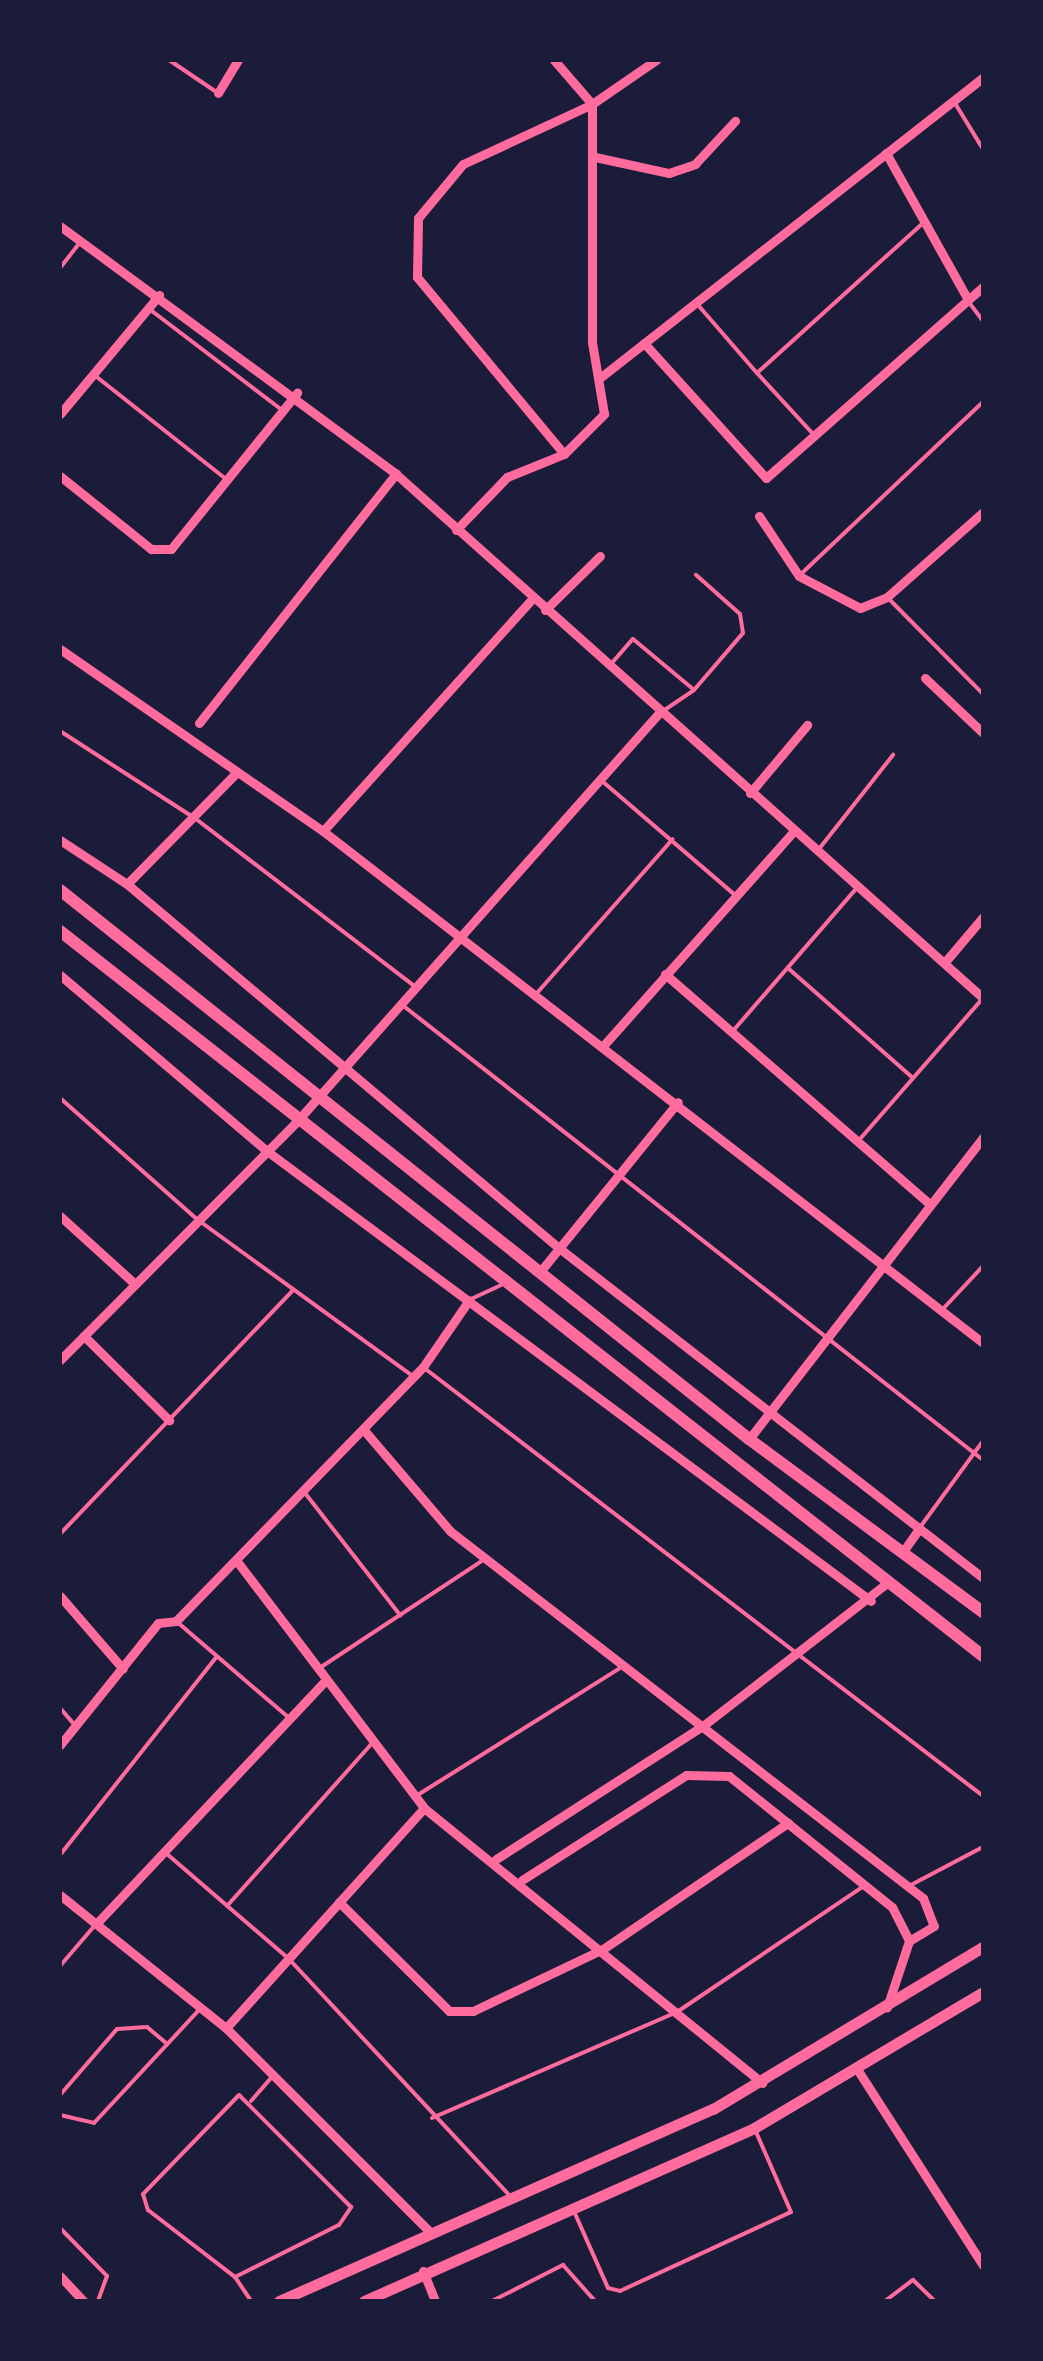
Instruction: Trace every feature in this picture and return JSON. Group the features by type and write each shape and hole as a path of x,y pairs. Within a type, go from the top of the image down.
{"main road":[{"path":"60,890 749,1439 983,1612"},
{"path":"60,931 983,1656"}],"street":[{"path":"218,92 238,60"},
{"path":"564,454 417,277 412,250 418,218 463,164 592,104 656,60"},
{"path":"456,530 507,477 564,454 604,414 601,377 592,342 592,104 557,61"},
{"path":"601,377 983,77"},
{"path":"595,156 669,173 695,164 735,121"},
{"path":"886,152 968,300"},
{"path":"60,226 297,392 396,474 658,714 983,998"},
{"path":"644,343 766,478 983,287"},
{"path":"60,414 159,295"},
{"path":"60,476 150,548 172,549 297,392"},
{"path":"198,723 396,474"},
{"path":"759,516 799,576 850,606 887,597 983,512"},
{"path":"545,610 600,556"},
{"path":"322,831 532,599"},
{"path":"60,648 322,831 678,1102 983,1343"},
{"path":"925,678 983,733"},
{"path":"60,1360 298,1119 658,714"},
{"path":"750,793 807,726"},
{"path":"127,884 196,819 236,773"},
{"path":"602,1046 793,832"},
{"path":"60,840 127,884 559,1248 983,1578"},
{"path":"944,962 983,917"},
{"path":"664,974 927,1202"},
{"path":"60,975 267,1151 871,1601"},
{"path":"539,1273 678,1102"},
{"path":"749,1439 927,1202 983,1137"},
{"path":"60,1216 134,1284"},
{"path":"60,1745 158,1623 176,1621 423,1367 468,1300"},
{"path":"84,1336 169,1420"},
{"path":"363,1429 486,1559 704,1725 933,1910 934,1926 910,1941 887,2008"},
{"path":"902,1553 918,1530"},
{"path":"236,1560 324,1682 424,1808 476,1854 496,1858 762,2084"},
{"path":"496,1858 704,1725 871,1601 887,1584"},
{"path":"60,1596 123,1669"},
{"path":"96,1924 324,1682"},
{"path":"522,1880 686,1775 729,1776 865,1885 910,1941"},
{"path":"226,2028 424,1808"},
{"path":"339,1902 449,2012 473,2011 603,1949 788,1822"},
{"path":"60,1895 202,2006 428,2230"},
{"path":"279,2301 428,2230 762,2084 983,1947"},
{"path":"364,2301 423,2271 754,2128 983,1992"},
{"path":"857,2069 983,2265"},
{"path":"423,2271 436,2301"},
{"path":"60,2276 84,2301"}],"lane":[{"path":"169,60 218,92"},
{"path":"954,100 983,149"},
{"path":"756,374 924,222"},
{"path":"60,268 82,241"},
{"path":"968,300 983,321"},
{"path":"696,302 814,436"},
{"path":"148,308 283,411"},
{"path":"93,374 228,480"},
{"path":"799,576 983,402"},
{"path":"658,714 694,690 743,632 740,614 696,575"},
{"path":"887,597 983,694"},
{"path":"608,668 633,640 694,690"},
{"path":"60,731 196,819 416,987"},
{"path":"816,852 894,755"},
{"path":"600,779 735,896"},
{"path":"535,994 673,839"},
{"path":"732,1032 857,888"},
{"path":"788,968 913,1078"},
{"path":"857,1142 983,998"},
{"path":"401,1004 620,1173 822,1338 983,1460"},
{"path":"60,1098 198,1220 414,1376"},
{"path":"942,1310 983,1266"},
{"path":"468,1300 506,1283"},
{"path":"60,1534 292,1291"},
{"path":"423,1367 983,1796"},
{"path":"918,1530 983,1441"},
{"path":"302,1489 400,1615"},
{"path":"316,1671 486,1559"},
{"path":"176,1621 290,1718"},
{"path":"60,1855 216,1656"},
{"path":"416,1796 623,1666"},
{"path":"60,1708 76,1726"},
{"path":"227,1906 373,1742"},
{"path":"908,1886 983,1848"},
{"path":"164,1851 288,1959 432,2118 510,2196"},
{"path":"432,2118 677,2012 865,1885"},
{"path":"60,1966 96,1924"},
{"path":"60,2115 94,2123 202,2006"},
{"path":"60,2094 118,2029 147,2028 168,2044"},
{"path":"250,2101 274,2074"},
{"path":"235,2277 339,2225 351,2208 250,2101 226,2098 143,2194 148,2210 235,2277 251,2301"},
{"path":"571,2206 608,2288 620,2291 791,2212 754,2128"},
{"path":"60,2228 107,2276 98,2301"},
{"path":"492,2301 563,2265 595,2301"},
{"path":"885,2301 913,2280 934,2301"}]}
